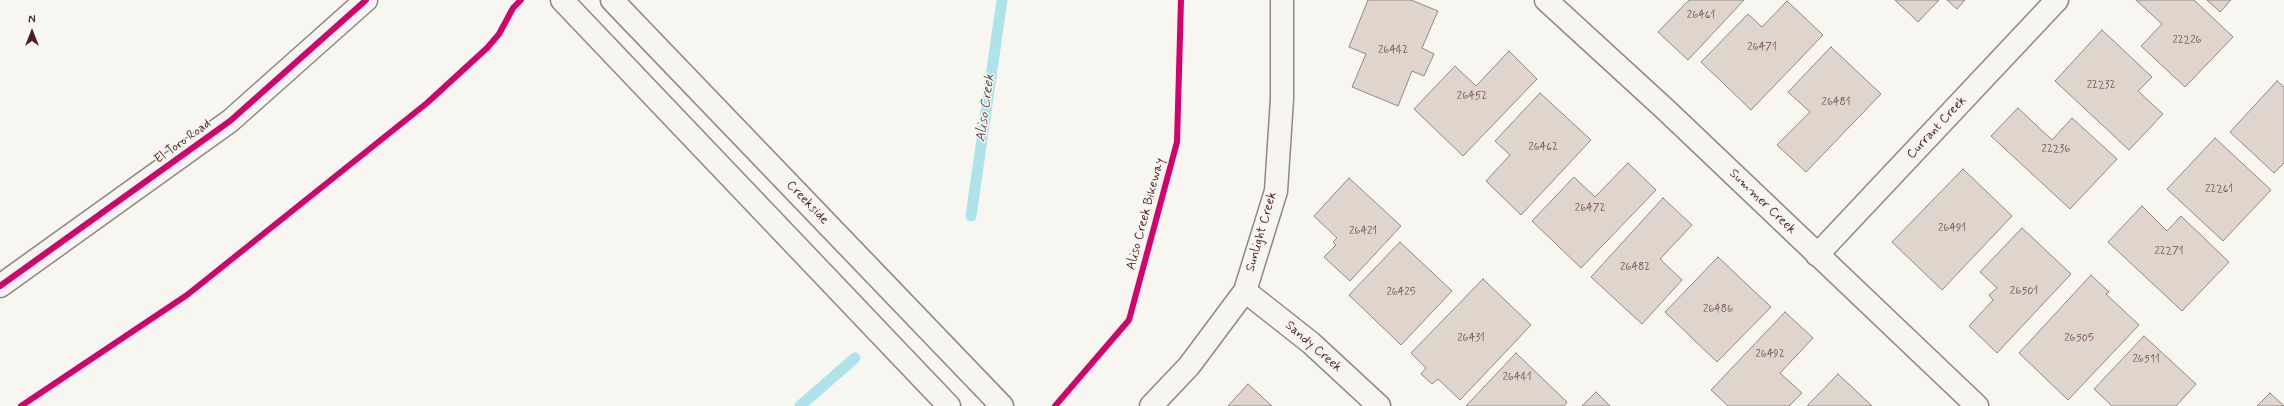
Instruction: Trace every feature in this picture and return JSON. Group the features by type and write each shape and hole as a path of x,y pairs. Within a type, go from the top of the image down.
{"street":[{"name":"El Toro Road","path":"0,286 230,121 366,0"},
{"path":"562,0 949,406"},
{"name":"Creekside","path":"612,0 1002,406"},
{"name":"Sunlight Creek","path":"1151,406 1189,366 1245,291 1276,190 1282,99 1282,0"},
{"name":"Summer Creek","path":"1546,0 1666,110 1977,406"},
{"name":"Currant Creek","path":"1817,255 2057,0"},
{"name":"Sandy Creek","path":"1245,291 1311,343 1379,406"}],"building":[{"path":"1368,0 1411,0 1438,11 1422,48 1434,54 1424,76 1412,71 1398,106 1352,87 1366,54 1349,47"},
{"path":"1689,0 1744,0 1688,60 1658,32"},
{"path":"1895,0 1939,0 1918,22"},
{"path":"1947,0 1965,0 1957,9"},
{"path":"2136,0 2194,0 2233,37 2185,87 2141,46 2162,24"},
{"path":"2207,0 2231,0 2220,12"},
{"path":"1787,1 1823,35 1751,110 1701,62 1748,14 1762,27"},
{"path":"2102,30 2152,77 2138,91 2163,114 2129,150 2055,81"},
{"path":"1831,47 1881,94 1806,172 1777,145 1810,112 1788,92"},
{"path":"1509,51 1537,79 1463,156 1414,109 1455,66 1476,86"},
{"path":"2277,81 2284,87 2284,163 2274,173 2230,132"},
{"path":"1540,93 1591,140 1521,215 1486,181 1510,155 1495,141"},
{"path":"2018,108 2052,140 2072,118 2117,159 2070,209 1991,136"},
{"path":"2215,138 2271,190 2223,241 2167,189"},
{"path":"1628,163 1656,190 1581,268 1532,221 1574,177 1595,197"},
{"path":"1963,169 2012,216 1942,290 1892,242"},
{"path":"1349,178 1401,226 1350,281 1324,257 1336,245 1333,242 1337,238 1314,216"},
{"path":"1663,198 1692,225 1660,259 1682,280 1642,324 1591,277"},
{"path":"2142,206 2167,231 2181,216 2229,262 2182,311 2108,242"},
{"path":"2022,228 2071,274 1997,353 1969,326 1993,300 1989,295 1997,288 1980,272"},
{"path":"1400,242 1452,291 1401,345 1349,295"},
{"path":"1718,257 1771,307 1717,362 1665,312"},
{"path":"2091,275 2109,292 2106,294 2139,325 2068,400 2019,353"},
{"path":"1483,279 1531,325 1460,400 1438,379 1432,384 1421,374 1426,368 1411,353"},
{"path":"1785,312 1813,338 1780,373 1802,393 1789,406 1728,406 1711,390"},
{"path":"2144,336 2196,384 2176,406 2112,406 2094,389"},
{"path":"1516,353 1567,402 1564,406 1466,406"},
{"path":"1838,374 1872,406 1807,406"},
{"path":"1248,384 1272,406 1228,406"},
{"path":"1596,392 1610,406 1582,406"},
{"path":"2270,393 2284,406 2257,406"}],"waterway":[{"name":"Aliso Creek","path":"971,216 1002,0"},
{"name":"Aliso Creek","path":"800,406 855,358"}],"cycle path":[{"path":"0,286 230,121 366,0"},
{"path":"21,406 187,295 427,103 487,48 499,34 513,8 521,0"},
{"name":"Aliso Creek Bikeway","path":"1055,406 1129,320 1177,142 1181,0"}]}
